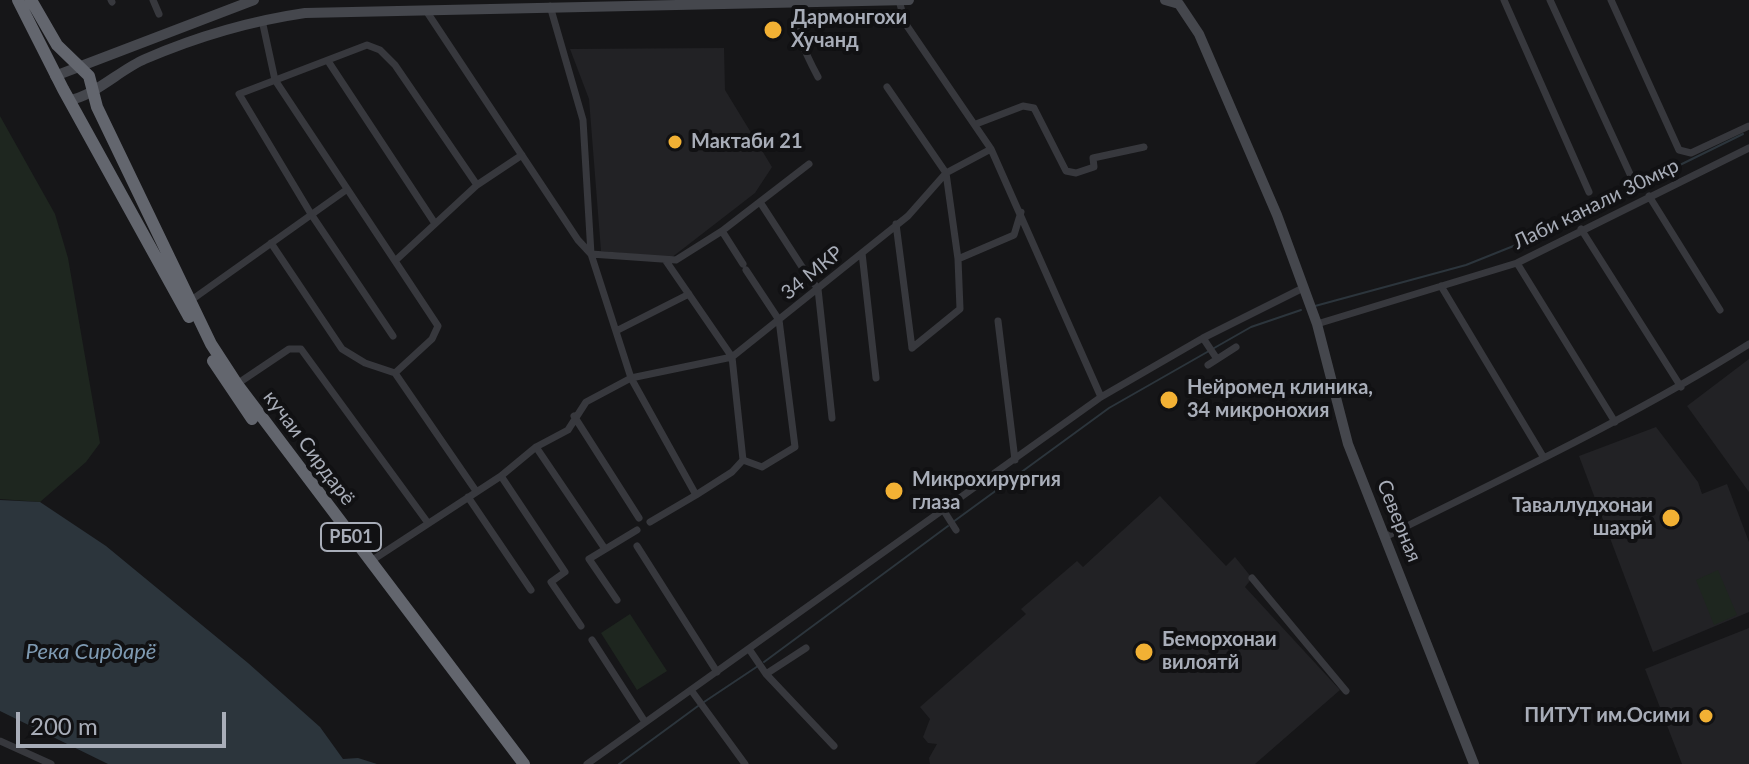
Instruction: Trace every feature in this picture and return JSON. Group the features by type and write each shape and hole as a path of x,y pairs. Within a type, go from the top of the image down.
{"highway":[{"name":"РБ01","path":"18,0 55,76 186,304"},
{"name":"РБ01","path":"33,0 57,45 89,76 97,107 186,304 229,389 514,764"},
{"name":"кучаи Сирдарё","path":"186,304 237,384 524,764"}],"main road":[{"path":"55,76 251,0"},
{"path":"69,100 93,90 114,74 145,59 262,20 305,13 427,12 550,3 909,0"},
{"path":"1165,0 1184,2"},
{"name":"Северная","path":"1184,2 1277,215 1317,324 1348,444 1387,536 1474,764"}],"street":[{"path":"153,0 159,14"},
{"path":"899,0 905,23 991,149 1101,397"},
{"path":"1504,0 1589,192"},
{"path":"1550,0 1630,174"},
{"path":"1611,0 1679,150 1691,153 1749,126"},
{"path":"796,2 795,22 802,48 818,77"},
{"path":"550,3 583,120 591,254 631,378 696,495"},
{"path":"427,12 578,240 591,254 676,260 722,231 809,164"},
{"path":"262,20 275,80 438,326 432,339 395,373"},
{"path":"393,336 311,214 239,94 367,45 380,50 395,65 477,185"},
{"path":"328,61 434,222"},
{"path":"887,87 946,173 958,259 960,309 912,348 896,224"},
{"path":"976,124 1023,106 1034,108 1066,171 1071,173 1094,167 1093,158 1144,147"},
{"name":"34 МКР","path":"732,357 896,224 946,173 991,149"},
{"name":"Лаби канали 30мкр","path":"1317,324 1517,263 1649,196 1748,151"},
{"path":"395,261 477,185 522,155"},
{"path":"186,304 346,190"},
{"path":"1649,196 1720,310"},
{"path":"760,202 818,289 832,418"},
{"path":"958,259 1014,235 1021,212"},
{"path":"1581,229 1681,387"},
{"path":"722,231 779,320 795,447 762,467 743,460"},
{"path":"271,243 342,349 365,363 395,373 531,590"},
{"path":"862,253 876,378"},
{"path":"650,522 732,472 743,460 732,357 666,261"},
{"path":"1517,263 1615,422"},
{"path":"1441,286 1544,458"},
{"path":"587,764 1101,397 1203,338 1303,288"},
{"path":"616,331 689,294"},
{"path":"998,321 1015,460"},
{"path":"1203,338 1213,354"},
{"path":"1387,536 1681,387 1749,344"},
{"path":"1208,365 1213,354 1236,347"},
{"path":"237,384 289,349 301,349 428,523"},
{"path":"369,561 501,476 536,447 568,430 574,416 586,402 631,378 732,357"},
{"path":"574,416 639,518"},
{"path":"536,447 605,549"},
{"path":"501,476 565,572 551,582 581,626"},
{"path":"944,511 956,530"},
{"path":"617,600 589,559 637,530"},
{"path":"637,546 717,672"},
{"path":"1252,578 1346,691"},
{"path":"592,640 645,722"},
{"path":"766,674 806,648"},
{"path":"749,649 766,674 834,746"},
{"path":"691,690 745,764"},
{"path":"0,741 51,764"}],"shaded area":[{"name":"Мактаби 21","path":"724,48 725,90 772,167 755,193 671,258 601,251 589,99 570,49"},
{"path":"0,116 55,214 68,258 100,443 86,462 40,502 0,499"},
{"path":"1749,359 1749,492 1687,406"},
{"name":"Таваллудхонаи шахрй","path":"1656,427 1698,482 1702,494 1727,484 1749,542 1749,612 1653,652 1579,456"},
{"name":"Беморхонаи вилоятй","path":"1160,496 1226,566 1235,557 1252,578 1245,587 1340,690 1255,764 930,764 929,758 937,744 928,743 923,737 930,719 920,707 1026,614 1021,609 1077,561 1083,567"},
{"path":"1718,570 1737,615 1714,625 1696,580"},
{"path":"630,614 667,671 637,690 601,633"},
{"name":"ПИТУТ им.Осими","path":"1749,628 1749,764 1682,764 1645,669"}],"water":[{"name":"Река Сирдарё","path":"0,500 40,502 106,546 320,727 343,759 358,758 377,764 108,764 0,711"}],"waterway":[{"path":"1315,306 1466,265 1521,243 1743,134"},
{"path":"953,522 1109,408 1251,327 1301,310"},
{"path":"764,662 948,526"},
{"path":"704,702 758,666"},
{"path":"619,764 698,706"}],"place":[{"name":"Дармонгохи Хучанд","path":"773,30"},
{"name":"Мактаби 21","path":"675,142"},
{"name":"Нейромед клиника, 34 микронохия","path":"1169,400"},
{"name":"Микрохирургия глаза","path":"894,491"},
{"name":"Таваллудхонаи шахрй","path":"1671,518"},
{"name":"Беморхонаи вилоятй","path":"1144,652"},
{"name":"ПИТУТ им.Осими","path":"1706,716"}]}
